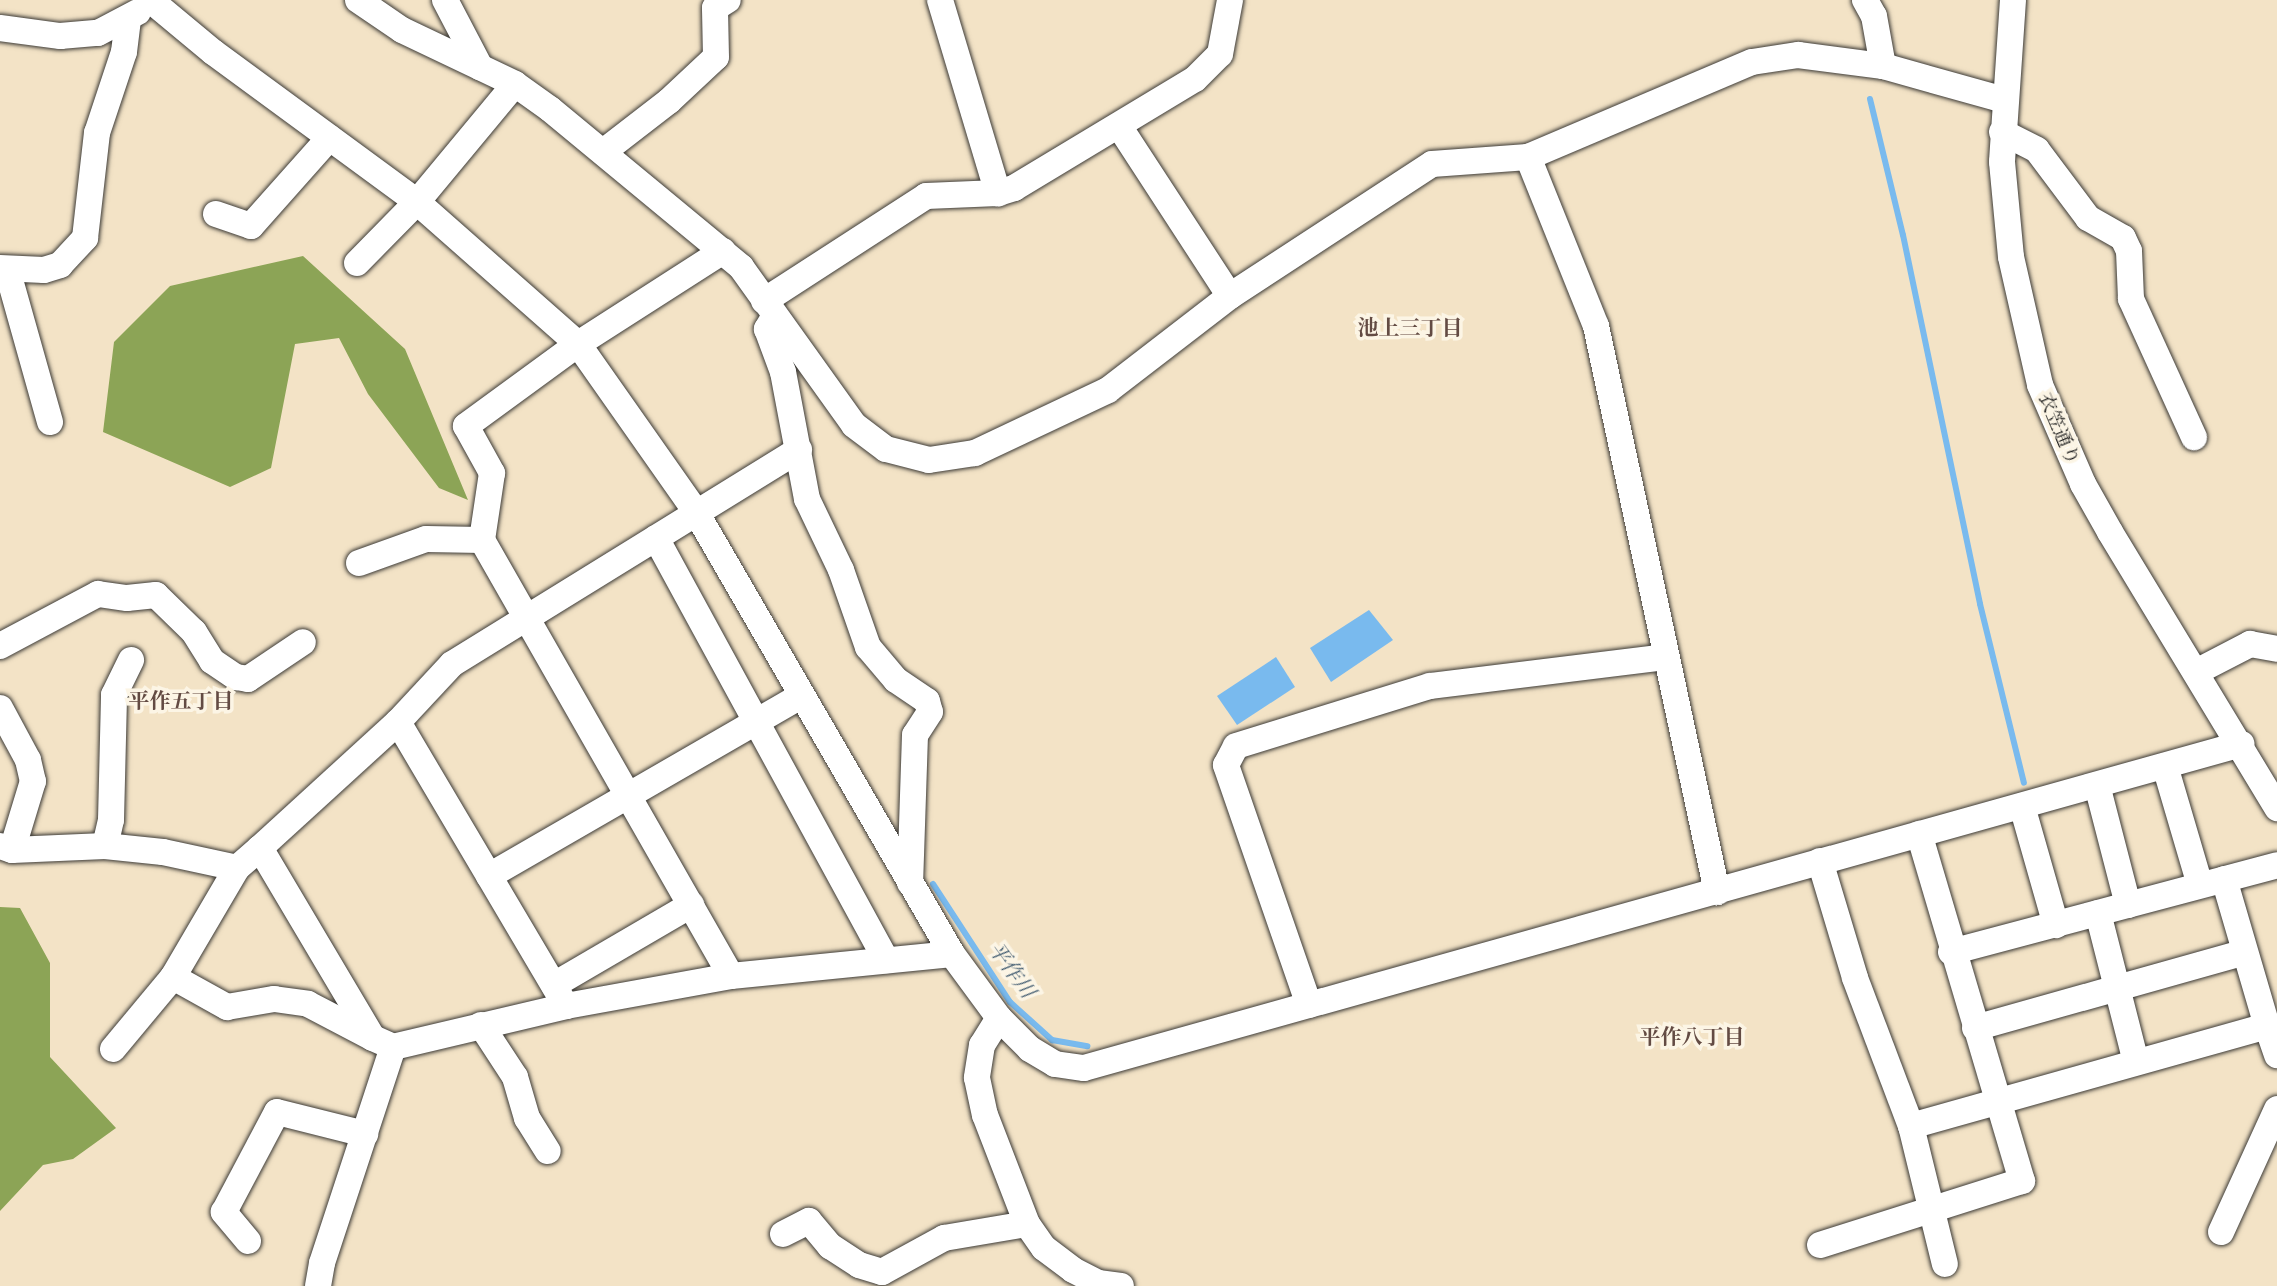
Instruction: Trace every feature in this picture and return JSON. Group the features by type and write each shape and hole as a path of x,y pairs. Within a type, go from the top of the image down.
{"street":[{"path":"358,0 402,30 515,84 603,152 723,251 854,425 886,449 929,460 975,453 1108,390 1230,296 1415,172 1449,162 1489,163 1528,157 1752,62 1798,55 1883,66 2004,100"},
{"path":"445,0 480,67"},
{"path":"603,152 669,101 716,57 715,8 728,0"},
{"path":"940,0 998,193"},
{"path":"910,884 915,735 930,712 927,701 896,680 868,647 841,570 807,499 783,372 766,329 769,309 926,196 998,193 1119,126 1195,79 1220,54 1230,0"},
{"name":"衣笠通り","path":"2013,0 2002,132 2011,257 2040,385 2090,496 2198,671 2277,808"},
{"path":"0,28 60,36 98,33 156,1 329,138 417,202 578,344 696,512 952,954 999,1018 1030,1049 1055,1064 1084,1068 2241,744"},
{"path":"1867,1 1883,66"},
{"path":"50,422 4,268 60,265 85,238 97,133 124,52 128,18"},
{"path":"357,262 417,202 515,84"},
{"path":"1119,126 1230,296"},
{"path":"2002,132 2037,150 2088,218 2123,238 2129,251 2131,299 2194,437"},
{"path":"216,214 251,226 329,138"},
{"path":"1528,157 1596,326 1717,892"},
{"path":"723,251 578,344 466,426 492,473 482,540 731,976"},
{"path":"113,1049 173,977 237,867 398,722 452,664 799,450"},
{"path":"656,538 886,960"},
{"path":"359,563 426,539 482,540"},
{"path":"0,646 98,594 156,595 194,632 212,661 236,677 248,680 303,642"},
{"path":"2198,671 2250,644 2277,649"},
{"path":"1309,1005 1226,765 1236,746 1430,686 1666,657"},
{"path":"105,846 111,820 114,695 131,660"},
{"path":"489,876 801,696"},
{"path":"0,708 28,761 33,781 6,848 105,846 163,852 237,867"},
{"path":"398,722 560,995"},
{"path":"2165,766 2212,882 2245,952 2277,1055"},
{"path":"2097,785 2128,905"},
{"path":"2022,806 2056,925"},
{"path":"1820,1245 2022,1181 1951,952 1919,834"},
{"path":"260,849 383,1043 365,1134 321,1263 318,1286"},
{"path":"1820,861 1855,978 1910,1126 1945,1264"},
{"path":"1951,952 2277,865"},
{"path":"173,977 227,1007 274,999 308,1004 383,1043 481,1025 560,995 691,905"},
{"path":"2098,913 2136,1062"},
{"path":"1975,1028 2245,952"},
{"path":"560,995 952,954"},
{"path":"999,1018 982,1045 977,1078 985,1115 1027,1224 1044,1248 1073,1270 1098,1283 1121,1286"},
{"path":"481,1025 514,1077 527,1118 548,1151"},
{"path":"1910,1126 2267,1026"},
{"path":"2221,1232 2277,1109"},
{"path":"248,1241 224,1212 277,1112 365,1134"},
{"path":"783,1234 809,1221 840,1252 859,1265 882,1272 944,1238 1027,1224"}],"green space":[{"path":"303,256 405,349 468,500 439,488 368,394 339,338 295,344 271,468 230,487 103,432 114,342 170,286"},
{"path":"0,907 20,908 50,963 50,1057 116,1128 73,1159 43,1165 0,1211"}],"water":[{"path":"1369,610 1393,640 1331,682 1310,648"},
{"path":"1276,657 1295,687 1237,725 1217,696"}],"waterway":[{"path":"1870,99 1903,235 1980,604 2024,783"},
{"name":"平作川","path":"933,884 1010,1002 1052,1040 1087,1046"}],"district":[{"name":"池上三丁目","path":"1410,328"},
{"name":"平作五丁目","path":"181,701"},
{"name":"平作八丁目","path":"1692,1037"}]}
